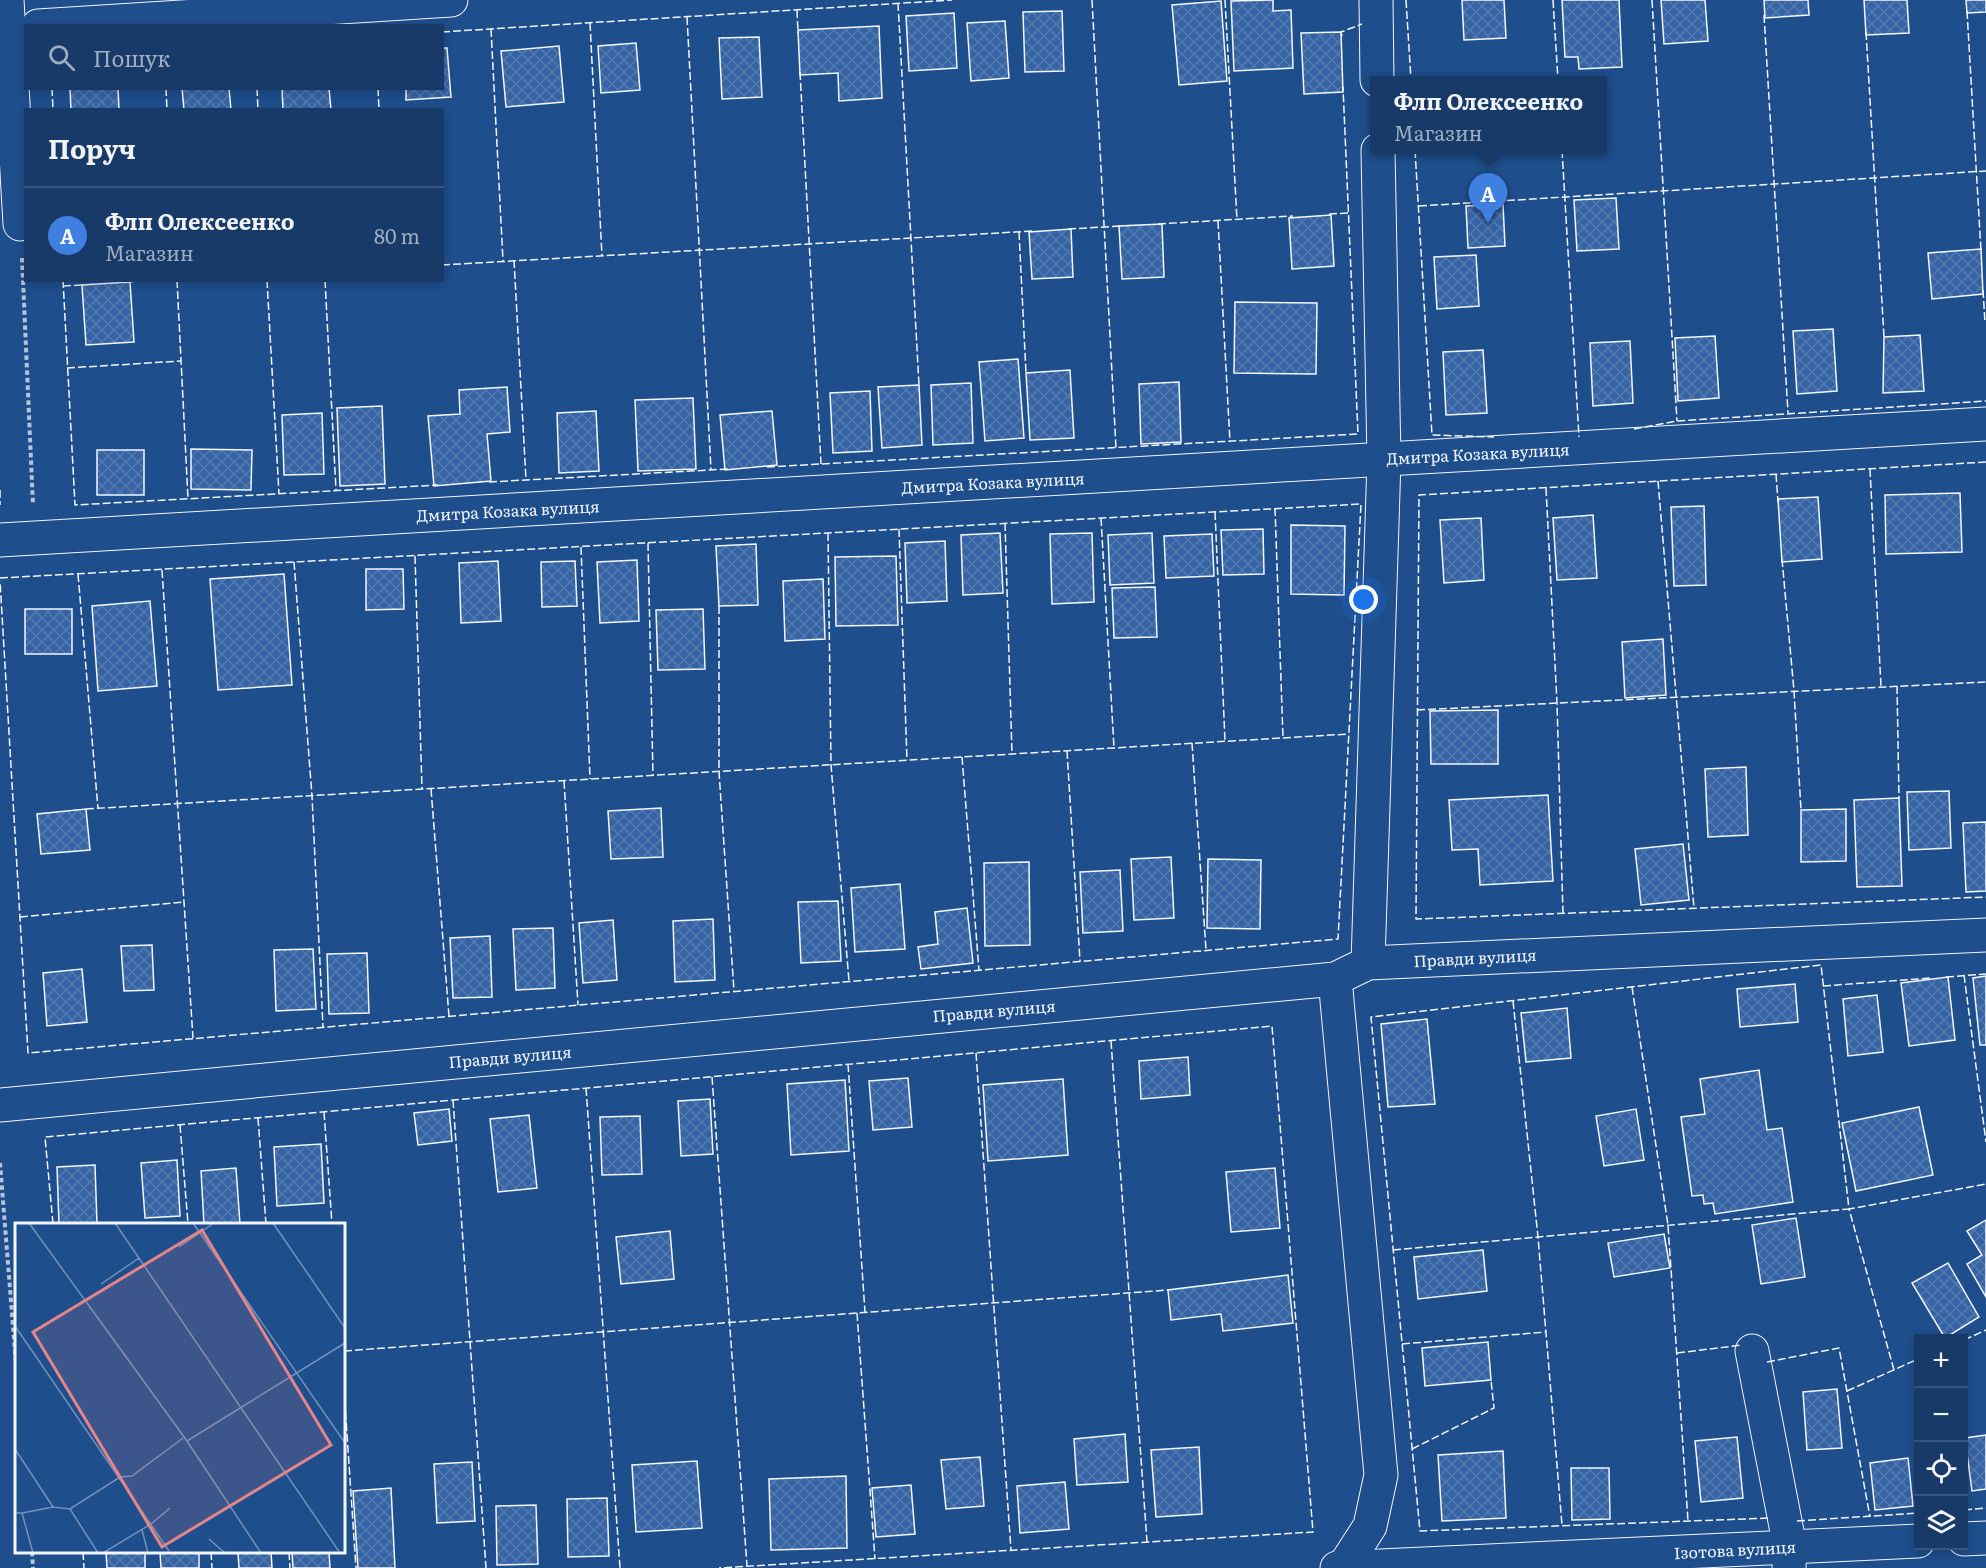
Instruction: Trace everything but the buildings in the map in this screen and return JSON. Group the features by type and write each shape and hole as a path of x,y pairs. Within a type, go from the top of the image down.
{"street":[{"path":"20,224 16,21 451,0"},
{"path":"1376,0 1377,76"},
{"path":"1368,963 1384,460 1378,154"},
{"name":"Дмитра Козака вулиця","path":"0,540 1986,424"},
{"name":"Правди вулиця","path":"0,1105 1335,979 1368,963 1986,935"},
{"path":"1335,979 1381,1475 1370,1526 1343,1568"},
{"path":"1752,1351 1789,1558"},
{"path":"1968,1539 1986,1538"},
{"name":"Ізотова вулиця","path":"1337,1568 1789,1558 1914,1542"}],"path":[{"path":"20,224 34,539"},
{"path":"0,1163 15,1351"},
{"path":"32,1553 33,1568"}],"fence":[{"path":"444,32 952,0"},
{"path":"1092,0 1116,448"},
{"path":"1225,0 1237,220"},
{"path":"1406,0 1411,76"},
{"path":"1553,0 1558,76"},
{"path":"1652,0 1677,421"},
{"path":"898,3 919,385"},
{"path":"797,10 798,33"},
{"path":"1967,11 1981,251"},
{"path":"1764,15 1788,413"},
{"path":"687,17 711,470"},
{"path":"590,23 602,256"},
{"path":"1342,36 1341,32 1362,24"},
{"path":"491,29 503,261"},
{"path":"1866,32 1884,337"},
{"path":"800,72 821,464"},
{"path":"767,467 1358,434 1343,87"},
{"path":"52,90 53,108"},
{"path":"166,90 167,108"},
{"path":"257,90 258,108"},
{"path":"378,90 379,108"},
{"path":"1415,154 1432,435 1494,437"},
{"path":"1562,154 1579,437"},
{"path":"1419,206 1986,171"},
{"path":"1329,214 1349,213"},
{"path":"1158,224 1293,216"},
{"path":"1218,221 1230,442"},
{"path":"1068,229 1122,226"},
{"path":"444,265 1033,231"},
{"path":"1019,232 1026,373"},
{"path":"514,260 526,480"},
{"path":"63,282 75,505 438,485"},
{"path":"177,282 188,499"},
{"path":"267,282 279,494"},
{"path":"325,282 336,490"},
{"path":"63,286 84,285"},
{"path":"1983,290 1985,323"},
{"path":"67,368 181,361"},
{"path":"1634,429 1677,421 1986,401"},
{"path":"1986,462 1419,495 1416,919 1986,897"},
{"path":"489,482 728,469"},
{"path":"1870,469 1881,687"},
{"path":"1776,474 1778,502"},
{"path":"1658,481 1694,908"},
{"path":"1546,488 1557,703 1563,914"},
{"path":"0,490 0,505"},
{"path":"0,578 1361,504 1338,939 28,1053 0,581"},
{"path":"1275,508 1283,738"},
{"path":"1215,512 1225,741"},
{"path":"1101,518 1114,748"},
{"path":"1005,523 1012,754"},
{"path":"899,529 907,760"},
{"path":"828,533 831,765 849,981"},
{"path":"648,543 653,776"},
{"path":"581,547 590,779"},
{"path":"415,556 422,789"},
{"path":"1782,559 1794,691 1801,810"},
{"path":"294,562 312,796 323,1027"},
{"path":"162,570 193,1038"},
{"path":"78,574 98,809"},
{"path":"719,606 719,772 734,991"},
{"path":"1417,710 1986,682"},
{"path":"1897,686 1899,798"},
{"path":"86,809 1349,734"},
{"path":"1192,743 1206,950"},
{"path":"1067,751 1080,961"},
{"path":"962,757 979,970"},
{"path":"564,781 578,1005"},
{"path":"431,789 449,1016"},
{"path":"20,917 184,902"},
{"path":"1393,1250 1849,1209 1821,965 1371,1017 1420,1531 1771,1518"},
{"path":"1946,977 1986,974"},
{"path":"1964,975 1986,1142"},
{"path":"1823,986 1931,978"},
{"path":"1632,987 1668,1225 1688,1521"},
{"path":"1513,1001 1538,1237 1562,1525"},
{"path":"53,1223 45,1137 1272,1026 1313,1532 719,1568"},
{"path":"1111,1041 1147,1542"},
{"path":"976,1053 1011,1550"},
{"path":"848,1064 865,1312"},
{"path":"712,1077 747,1566"},
{"path":"586,1088 620,1568"},
{"path":"453,1100 486,1568"},
{"path":"324,1112 332,1223"},
{"path":"258,1118 266,1223"},
{"path":"180,1125 188,1223"},
{"path":"1894,1370 1849,1209 1986,1184"},
{"path":"345,1351 1168,1290"},
{"path":"857,1313 875,1559"},
{"path":"1968,1338 1986,1330"},
{"path":"1402,1344 1546,1332"},
{"path":"1677,1353 1742,1345"},
{"path":"1767,1362 1839,1348 1870,1517"},
{"path":"1847,1391 1914,1361"},
{"path":"1412,1449 1494,1408 1491,1380"},
{"path":"345,1405 356,1568"},
{"path":"1968,1510 1986,1508"},
{"path":"1797,1521 1914,1513"},
{"path":"83,1553 84,1568"},
{"path":"211,1553 212,1568"},
{"path":"289,1553 290,1568"}],"place":[{"name":"Флп Олексеенко","path":"1488,223"}]}
